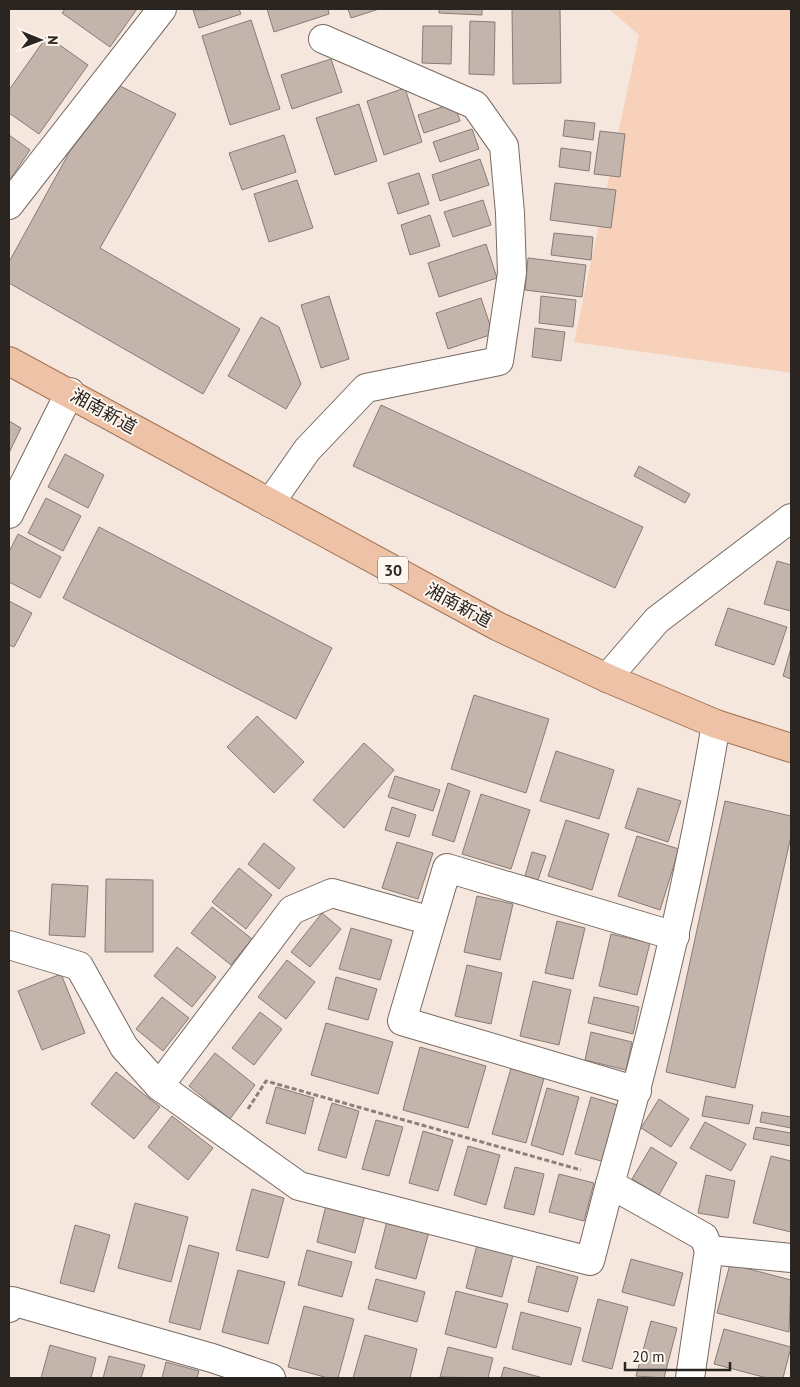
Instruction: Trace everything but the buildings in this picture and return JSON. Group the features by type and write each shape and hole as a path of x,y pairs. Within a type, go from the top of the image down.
{"main road":[{"name":"湘南新道","path":"9,361 70,392 497,626 607,678 716,724 791,748"}],"street":[{"path":"9,205 162,9"},
{"path":"270,503 307,450 366,388 499,361 512,273 510,212 504,146 475,105 322,40"},
{"path":"9,514 70,392"},
{"path":"607,678 657,620 791,518"},
{"path":"9,945 79,966 124,1048 159,1086 299,1186 590,1260 637,1091 675,936 697,837 716,724"},
{"path":"637,1091 402,1021 447,868 675,936"},
{"path":"159,1086 292,910 332,893 431,921"},
{"path":"610,1184 704,1237 710,1250 690,1378"},
{"path":"710,1250 791,1258"},
{"path":"9,1308 12,1301 108,1330 212,1358 271,1378"}],"path":[{"path":"230,1137 266,1081 599,1175 610,1184"}],"shaded area":[{"path":"609,9 791,9 791,373 574,342 639,35"}]}
